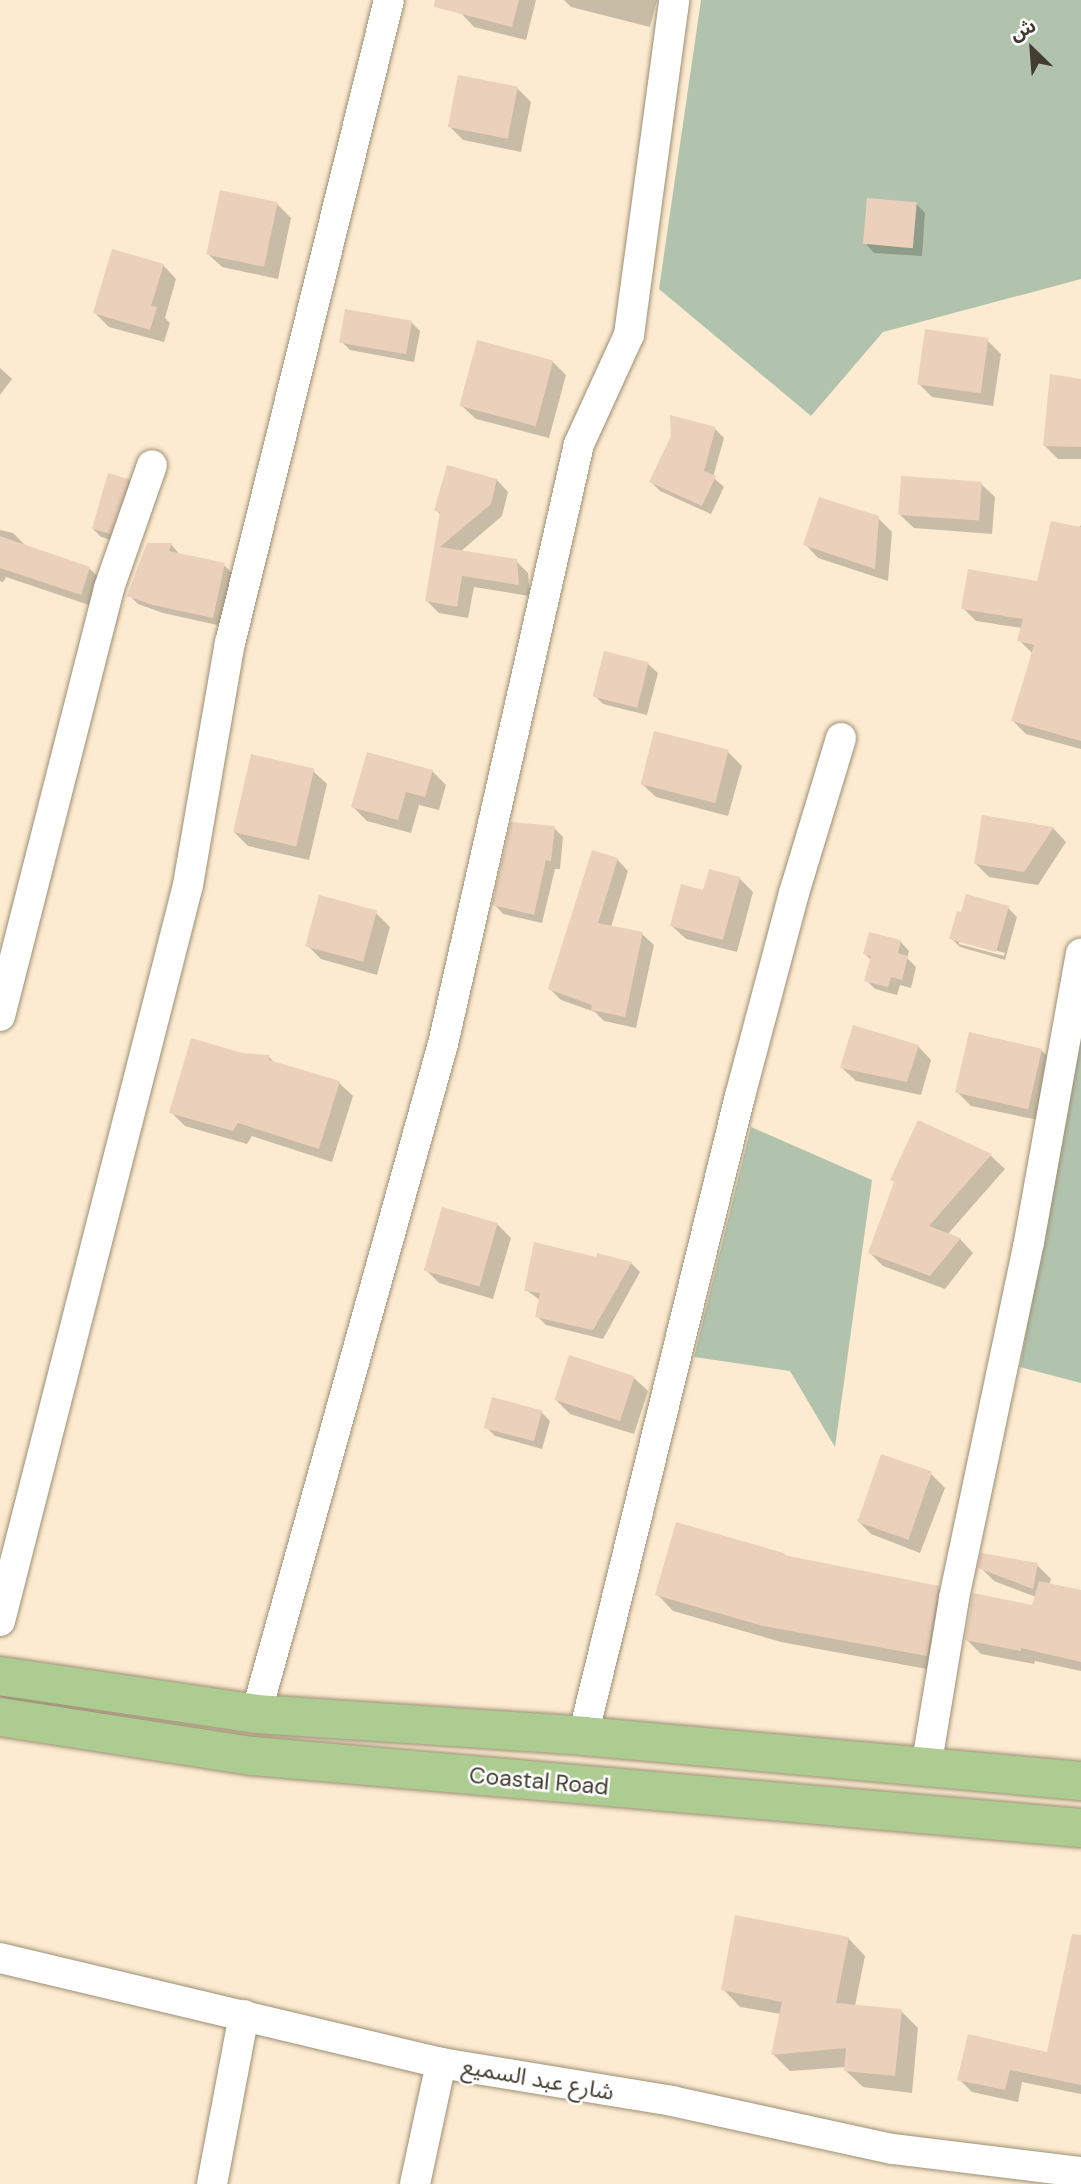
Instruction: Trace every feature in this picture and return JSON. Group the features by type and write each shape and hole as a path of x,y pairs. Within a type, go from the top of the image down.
{"highway":[{"name":"Coastal Road","path":"0,1676 256,1714 583,1736 1081,1781"},
{"name":"Coastal Road","path":"0,1717 253,1756 1081,1828"}],"street":[{"path":"0,1621 188,885 230,643 389,0"},
{"path":"256,1714 443,1044 579,444 629,335 674,0"},
{"path":"0,1016 109,588 152,465"},
{"path":"583,1736 740,1096 794,892 841,738"},
{"path":"926,1768 954,1598 1030,1242 1081,954"},
{"name":"شارع عبد السميع","path":"0,1958 441,2063 672,2101 892,2149 1081,2172"},
{"path":"212,2184 243,2015"},
{"path":"415,2184 441,2063"}],"green space":[{"path":"701,0 1081,0 1081,279 883,332 811,416 659,289"},
{"path":"1081,1027 1081,1383 1020,1367"},
{"path":"751,1127 872,1180 835,1447 790,1371 694,1357"}],"building":[{"path":"435,0 519,0 512,27 434,7"},
{"path":"458,75 518,87 508,139 448,127"},
{"path":"220,190 278,202 264,267 206,255"},
{"path":"867,198 917,202 913,248 863,244"},
{"path":"112,249 164,264 151,306 157,307 150,330 93,313"},
{"path":"345,309 412,321 406,354 339,342"},
{"path":"925,329 988,338 981,393 917,384"},
{"path":"477,340 553,360 536,426 459,406"},
{"path":"1050,374 1081,379 1081,447 1043,446"},
{"path":"670,415 716,427 704,471 716,476 702,506 649,482 671,436"},
{"path":"447,465 497,479 491,504 440,547 517,559 519,585 462,576 457,607 425,601 440,512 434,511"},
{"path":"108,473 129,479 113,535 92,529"},
{"path":"901,476 982,482 979,521 898,515"},
{"path":"819,497 879,516 875,569 803,545"},
{"path":"1051,521 1081,527 1081,741 1011,721 1034,645 1017,641 1023,619 961,609 968,569 1037,581"},
{"path":"0,536 90,567 81,595 0,568"},
{"path":"147,543 172,543 169,551 225,563 213,618 153,605 127,596"},
{"path":"604,651 649,662 637,708 593,697"},
{"path":"654,731 729,750 715,803 641,784"},
{"path":"367,752 433,770 425,797 406,792 398,820 351,807"},
{"path":"251,754 314,769 296,847 233,832"},
{"path":"982,815 1054,827 1024,872 974,864"},
{"path":"511,822 555,826 551,861 546,860 534,915 492,905"},
{"path":"592,850 618,858 598,923 643,932 625,1017 591,1010 592,1005 548,989"},
{"path":"709,869 740,877 723,940 670,926 681,884 703,890"},
{"path":"966,894 1009,906 996,952 949,939 957,911 961,912"},
{"path":"319,895 377,911 363,962 305,946"},
{"path":"869,932 901,940 898,953 908,956 902,980 891,977 888,987 864,981 871,956 863,954"},
{"path":"853,1025 919,1045 907,1082 840,1068"},
{"path":"969,1032 1042,1049 1028,1109 955,1092"},
{"path":"191,1038 242,1053 269,1055 269,1060 340,1081 319,1149 238,1123 233,1131 169,1113"},
{"path":"918,1120 992,1154 929,1226 961,1238 930,1276 868,1253 894,1182 890,1180"},
{"path":"442,1207 498,1223 480,1286 424,1270"},
{"path":"534,1242 596,1257 597,1253 632,1262 593,1330 535,1317 540,1293 524,1291"},
{"path":"569,1355 635,1376 620,1421 554,1400"},
{"path":"492,1397 542,1410 534,1441 484,1428"},
{"path":"881,1454 932,1472 909,1540 858,1522"},
{"path":"676,1522 784,1555 939,1586 927,1656 763,1626 655,1595"},
{"path":"981,1553 1038,1563 1033,1589 978,1568"},
{"path":"1039,1581 1081,1590 1081,1662 1021,1648 1021,1651 965,1640 973,1593 1032,1605"},
{"path":"735,1915 849,1937 836,2003 902,2009 895,2076 844,2071 846,2048 771,2055 782,2002 721,1990"},
{"path":"1072,1934 1081,1935 1081,2085 1010,2070 1005,2090 957,2080 968,2034 1047,2052"}]}
